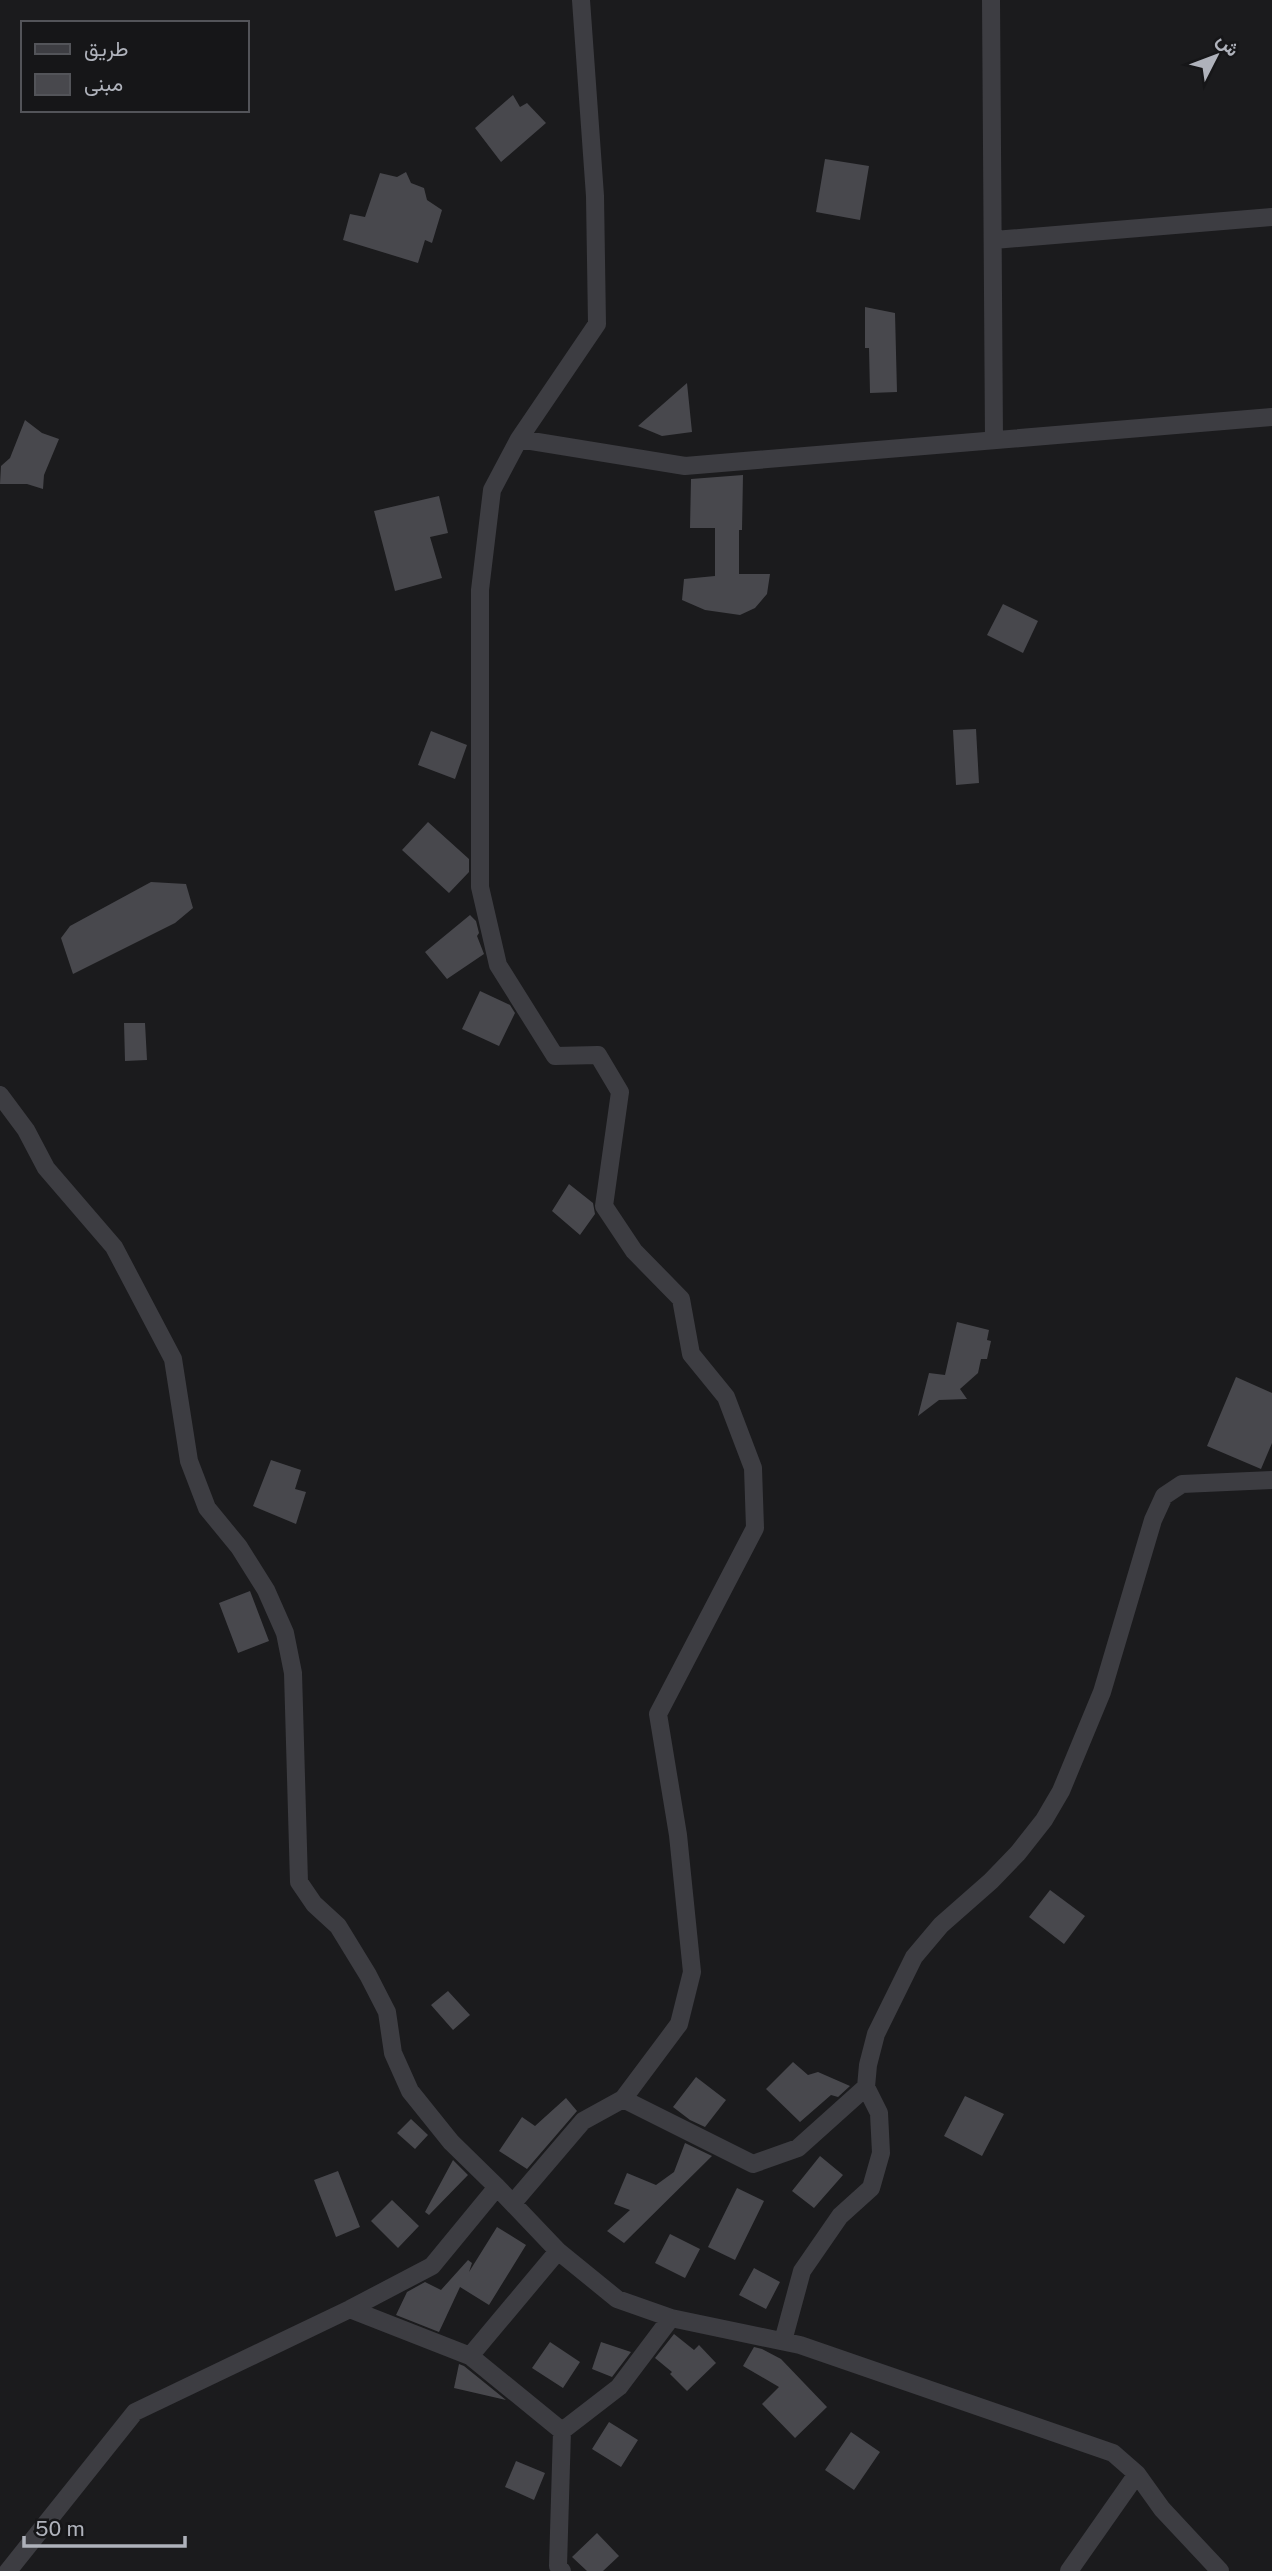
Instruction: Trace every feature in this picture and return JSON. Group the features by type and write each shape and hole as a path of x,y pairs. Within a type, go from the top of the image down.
{"street":[{"path":"513,2203 583,2120 623,2099 679,2024 692,1972 678,1835 658,1714 755,1528 753,1468 726,1397 691,1354 681,1299 634,1251 604,1206 620,1092 598,1055 555,1056 498,965 480,887 480,590 492,490 519,439 597,324 595,196 581,0"},
{"path":"991,0 994,440"},
{"path":"994,240 1272,217"},
{"path":"519,439 685,466 1272,417"},
{"path":"0,1095 26,1130 46,1168 114,1247 173,1359 188,1461 207,1508 239,1547 266,1590 285,1633 294,1686 299,1882 314,1904 338,1926 368,1975 387,2012 393,2053 410,2091 452,2142 558,2251 617,2298 671,2318 783,2341 1113,2453 1137,2474 1162,2509 1220,2571"},
{"path":"783,2341 802,2271 840,2216 871,2188 881,2153 880,2113 866,2087 868,2065 876,2034 914,1957 941,1925 1018,1853 1044,1820 1061,1791 1102,1692 1153,1520 1164,1496 1182,1484 1272,1480"},
{"path":"623,2099 753,2164 798,2148 866,2087"},
{"path":"8,2571 135,2412 350,2309 432,2266 497,2187"},
{"path":"470,2356 558,2251"},
{"path":"350,2309 470,2356 562,2431"},
{"path":"562,2431 620,2387 671,2318"},
{"path":"562,2431 558,2566 562,2571"},
{"path":"1069,2571 1137,2474"}],"building":[{"path":"513,95 520,107 527,103 546,123 501,162 475,128"},
{"path":"825,159 869,166 860,220 816,212"},
{"path":"406,172 411,183 424,188 427,200 442,210 432,243 425,240 418,263 343,240 350,214 365,217 380,173 397,177"},
{"path":"865,307 895,313 897,392 870,393 869,348 865,348"},
{"path":"687,383 692,432 662,436 638,426"},
{"path":"25,420 42,433 59,439 44,475 43,489 27,484 0,484 1,466 10,458"},
{"path":"743,475 739,574 770,574 767,594 755,608 740,615 705,610 682,600 684,579 715,576 715,528 690,528 691,479"},
{"path":"439,496 448,533 430,537 442,578 395,591 374,511"},
{"path":"1003,604 1038,621 1023,653 987,635"},
{"path":"976,729 979,783 956,785 953,730"},
{"path":"431,731 467,745 455,779 418,765"},
{"path":"428,822 469,859 469,872 449,893 402,850"},
{"path":"151,882 186,884 193,908 175,923 73,974 61,938 70,926"},
{"path":"470,915 476,921 479,933 477,936 484,954 447,979 425,952"},
{"path":"480,991 510,1005 515,1013 499,1046 462,1029"},
{"path":"124,1023 145,1023 147,1060 125,1061"},
{"path":"569,1184 593,1203 595,1214 580,1235 552,1211"},
{"path":"957,1322 989,1330 987,1340 991,1341 987,1359 981,1359 978,1373 960,1389 967,1399 939,1400 918,1416 929,1373 945,1375"},
{"path":"1236,1377 1272,1393 1272,1443 1261,1469 1207,1446"},
{"path":"271,1460 301,1470 295,1489 306,1492 296,1524 253,1506"},
{"path":"250,1591 269,1641 238,1653 219,1603"},
{"path":"1050,1890 1085,1916 1064,1944 1029,1917"},
{"path":"448,1991 470,2015 453,2030 431,2005"},
{"path":"793,2062 808,2075 818,2072 850,2086 838,2097 831,2095 800,2122 766,2089"},
{"path":"696,2077 726,2100 705,2127 673,2107"},
{"path":"965,2096 1004,2114 982,2156 944,2136"},
{"path":"566,2098 577,2111 527,2169 499,2151 522,2117 535,2126"},
{"path":"411,2119 428,2135 415,2149 397,2133"},
{"path":"685,2143 712,2156 624,2243 607,2231 630,2210 614,2204 627,2173 656,2185 674,2172"},
{"path":"820,2156 843,2175 814,2208 792,2191"},
{"path":"453,2160 468,2175 429,2215 425,2212"},
{"path":"338,2171 360,2227 336,2237 314,2180"},
{"path":"737,2188 764,2201 735,2260 708,2247"},
{"path":"392,2200 419,2226 398,2248 371,2221"},
{"path":"497,2227 526,2245 489,2305 460,2287 439,2332 396,2315 407,2292 425,2282 441,2290 468,2260 472,2263 469,2272"},
{"path":"670,2234 700,2249 685,2278 655,2263"},
{"path":"754,2268 780,2282 766,2309 739,2295"},
{"path":"674,2334 694,2350 699,2345 716,2363 687,2391 670,2374 672,2372 655,2358"},
{"path":"550,2342 580,2362 563,2388 532,2368"},
{"path":"601,2342 631,2352 612,2377 592,2369"},
{"path":"754,2347 781,2359 827,2407 795,2438 762,2404 779,2387 743,2366"},
{"path":"459,2364 464,2366 506,2400 454,2388"},
{"path":"609,2422 638,2440 621,2467 592,2449"},
{"path":"851,2432 880,2452 854,2490 825,2470"},
{"path":"516,2461 545,2473 534,2500 505,2487"},
{"path":"597,2533 619,2556 603,2571 587,2571 572,2557"}]}
